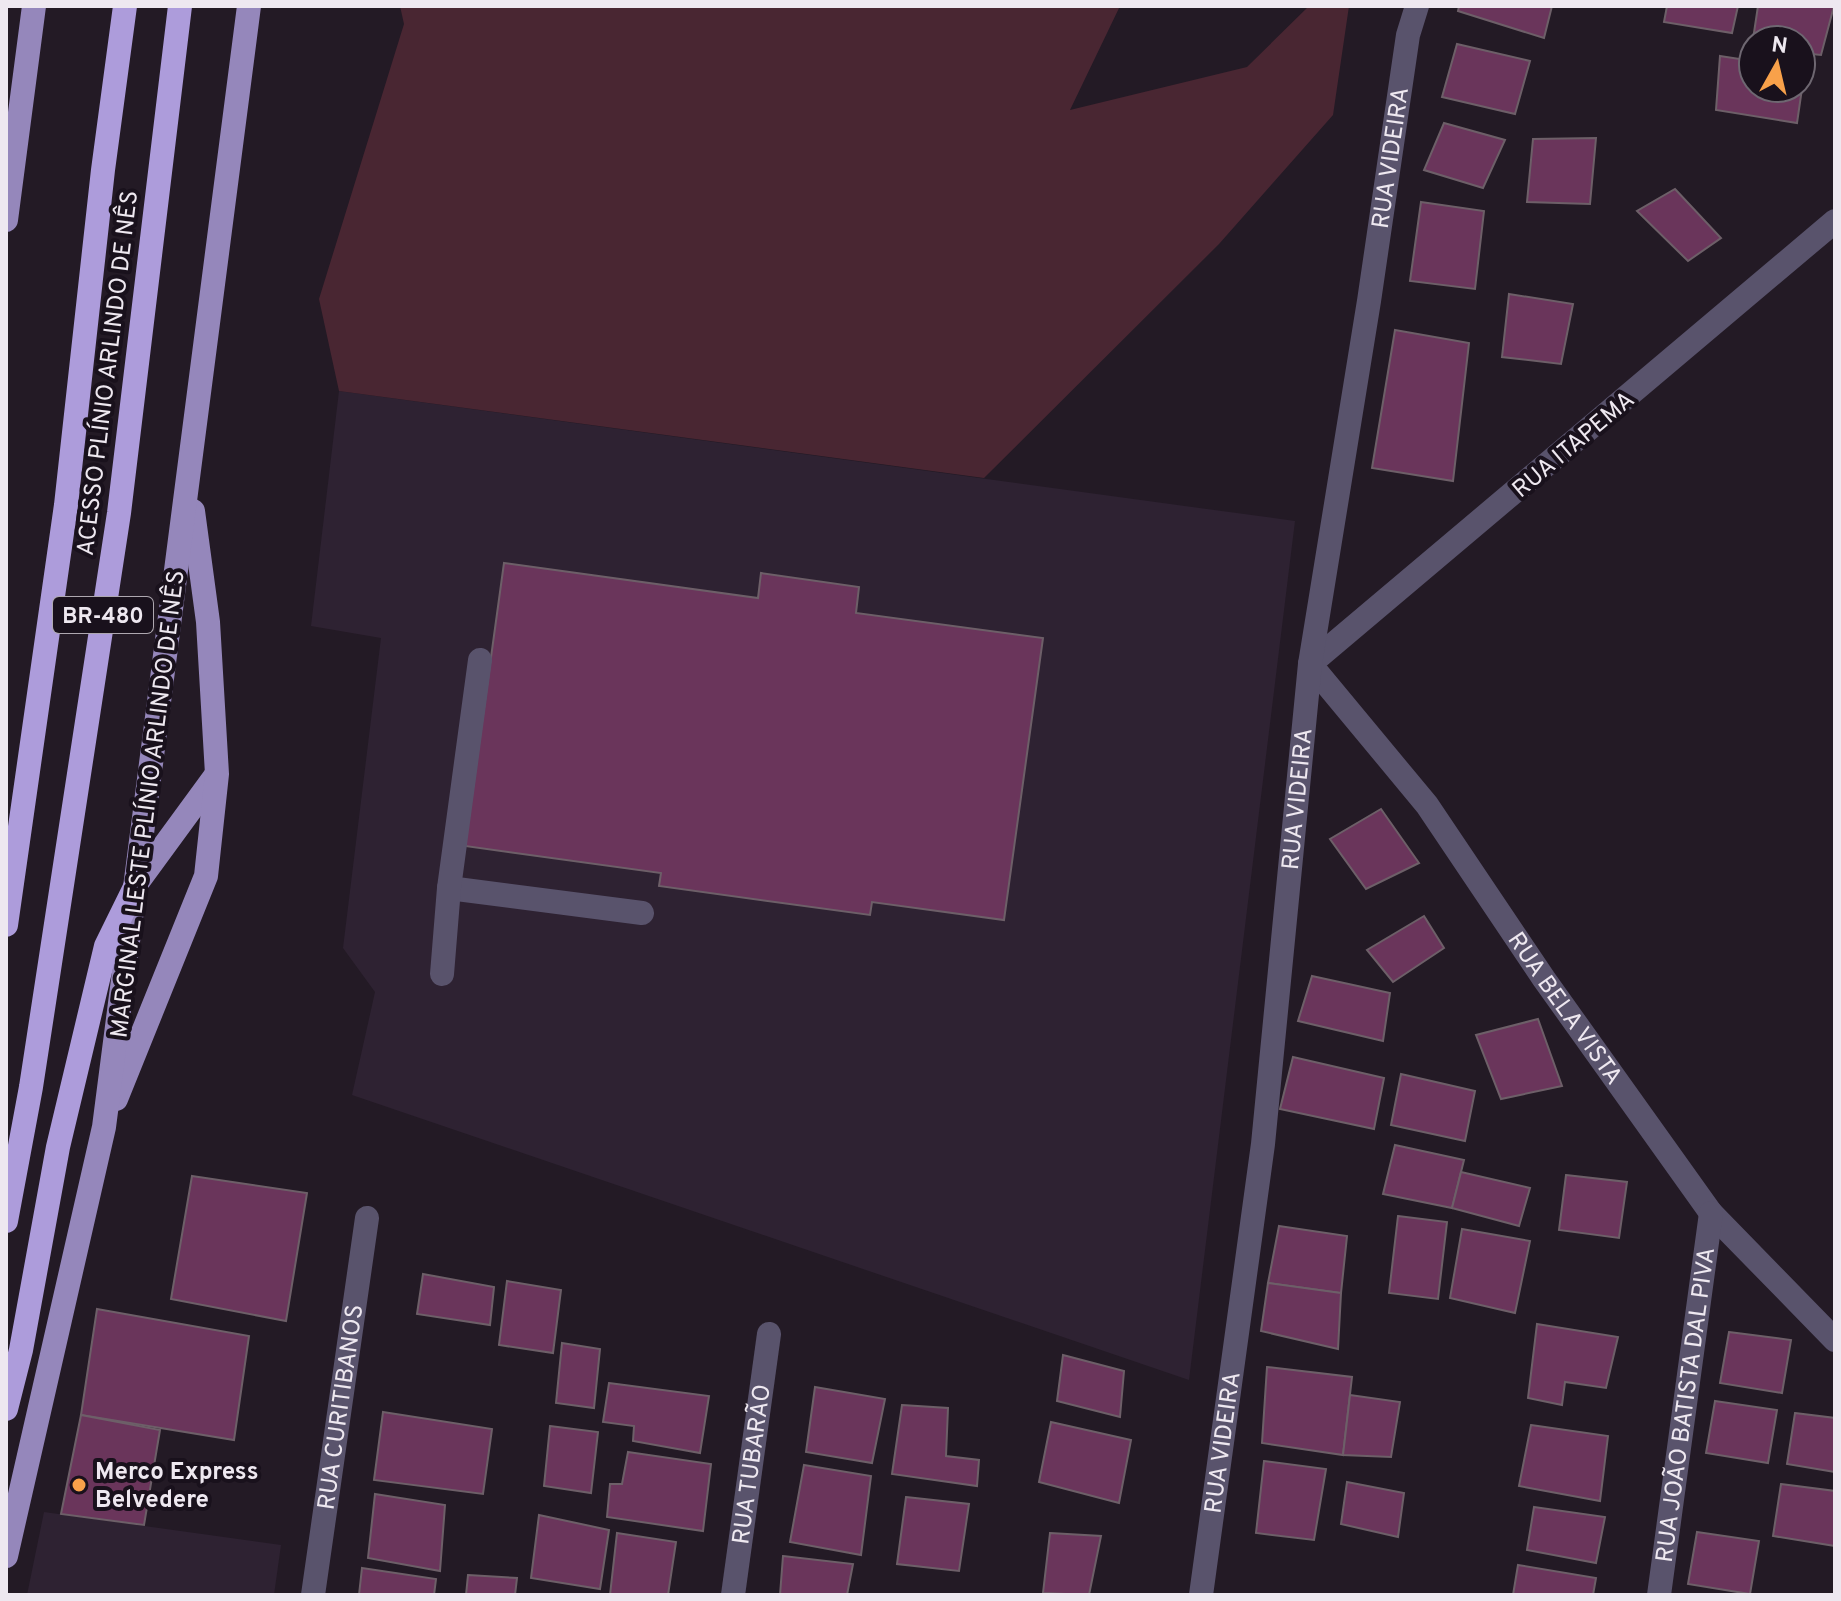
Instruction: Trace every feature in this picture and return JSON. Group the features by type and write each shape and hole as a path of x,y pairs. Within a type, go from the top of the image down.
{"highway":[{"name":"ACESSO PLÍNIO ARLINDO DE NÊS","path":"6,925 66,505 103,170 125,6"},
{"name":"ACESSO PLÍNIO ARLINDO DE NÊS","path":"6,1221 31,1087 119,513 180,6"},
{"path":"6,1409 21,1350 58,1147 106,946 137,883"}],"main road":[{"path":"6,220 34,6"},
{"name":"MARGINAL LESTE PLÍNIO ARLINDO DE NÊS","path":"6,1556 104,1127 249,6"},
{"name":"MARGINAL LESTE PLÍNIO ARLINDO DE NÊS","path":"104,1127 171,971 206,876 217,774 208,622 189,481"},
{"path":"137,883 217,774"}],"street":[{"name":"RUA VIDEIRA","path":"1201,1595 1263,1144 1310,664 1367,317 1408,35 1417,6"},
{"name":"RUA ITAPEMA","path":"1310,664 1835,221"},
{"path":"442,974 449,888 480,660"},
{"name":"RUA BELA VISTA","path":"1310,664 1427,805 1544,979 1711,1213 1835,1340"},
{"path":"449,888 642,913"},
{"name":"RUA JOÃO BATISTA DAL PIVA","path":"1659,1595 1711,1213"},
{"name":"RUA CURITIBANOS","path":"313,1595 367,1218"},
{"name":"RUA TUBARÃO","path":"733,1595 769,1334"}],"shaded area":[{"path":"400,6 1120,6 1070,110 1247,67 1309,6 1349,6 1333,115 1219,244 984,478 339,391 319,299 404,24"},
{"path":"339,391 1295,521 1189,1380 352,1095 375,992 343,948 381,638 311,626"},
{"path":"44,1512 281,1545 274,1595 27,1595"}],"building":[{"path":"1459,6 1552,6 1544,38 1458,11"},
{"path":"1667,6 1738,6 1732,33 1664,22"},
{"path":"1758,6 1834,6 1821,55 1817,55 1817,24 1755,24"},
{"path":"1457,44 1530,61 1515,114 1442,97"},
{"path":"1720,56 1737,59 1737,104 1800,104 1797,123 1716,110"},
{"path":"1444,123 1505,140 1483,188 1424,170"},
{"path":"1596,138 1590,204 1527,202 1533,139"},
{"path":"1675,189 1721,238 1688,261 1637,211"},
{"path":"1421,202 1484,211 1475,289 1410,281"},
{"path":"1509,294 1573,304 1561,364 1502,357"},
{"path":"1395,330 1469,343 1453,481 1372,468"},
{"path":"504,563 758,598 761,573 859,587 856,613 1043,638 1004,920 872,902 870,915 659,886 661,873 465,846"},
{"path":"1381,809 1419,863 1366,889 1330,839"},
{"path":"1424,916 1444,948 1393,982 1367,950"},
{"path":"1312,976 1390,993 1383,1041 1298,1021"},
{"path":"1538,1019 1562,1086 1501,1099 1476,1035"},
{"path":"1293,1057 1384,1078 1374,1129 1280,1109"},
{"path":"1401,1074 1475,1091 1465,1141 1391,1125"},
{"path":"1395,1145 1464,1160 1452,1208 1383,1194"},
{"path":"1461,1172 1530,1188 1519,1226 1452,1208"},
{"path":"1566,1175 1627,1182 1619,1238 1559,1230"},
{"path":"192,1176 307,1193 286,1321 171,1299"},
{"path":"1398,1216 1447,1222 1438,1299 1389,1293"},
{"path":"1279,1226 1347,1236 1341,1293 1268,1283"},
{"path":"1462,1229 1530,1241 1515,1313 1450,1298"},
{"path":"423,1274 494,1287 490,1325 417,1314"},
{"path":"507,1281 561,1290 553,1353 499,1345"},
{"path":"1268,1283 1341,1293 1338,1349 1261,1331"},
{"path":"97,1309 249,1336 234,1440 81,1415"},
{"path":"1537,1324 1618,1337 1606,1388 1565,1382 1562,1405 1528,1398"},
{"path":"1729,1332 1791,1340 1782,1393 1720,1383"},
{"path":"562,1343 600,1349 594,1408 556,1403"},
{"path":"1063,1355 1124,1371 1120,1417 1057,1401"},
{"path":"1267,1367 1352,1377 1343,1455 1262,1443"},
{"path":"609,1383 709,1396 700,1453 633,1441 634,1426 603,1422"},
{"path":"815,1387 885,1399 872,1463 806,1452"},
{"path":"1350,1395 1400,1402 1391,1457 1343,1455"},
{"path":"1715,1401 1777,1410 1768,1463 1706,1453"},
{"path":"902,1405 948,1408 946,1456 979,1460 977,1486 892,1474"},
{"path":"383,1412 492,1429 483,1494 374,1480"},
{"path":"1795,1413 1835,1418 1835,1472 1787,1464"},
{"path":"81,1415 160,1430 144,1525 61,1514"},
{"path":"1051,1422 1131,1440 1119,1503 1039,1482"},
{"path":"1531,1425 1608,1436 1600,1501 1519,1486"},
{"path":"550,1426 598,1432 591,1493 544,1486"},
{"path":"628,1452 711,1464 703,1531 607,1517 610,1484 622,1484"},
{"path":"1264,1461 1326,1469 1314,1540 1256,1533"},
{"path":"804,1465 871,1476 861,1555 790,1542"},
{"path":"1347,1482 1404,1493 1398,1537 1341,1524"},
{"path":"1781,1484 1835,1491 1835,1546 1773,1536"},
{"path":"375,1494 445,1505 440,1571 368,1558"},
{"path":"906,1497 969,1504 959,1571 897,1564"},
{"path":"1534,1507 1605,1517 1596,1563 1527,1550"},
{"path":"539,1515 609,1530 600,1589 531,1578"},
{"path":"1697,1532 1759,1541 1750,1594 1688,1584"},
{"path":"617,1533 676,1542 668,1595 610,1595"},
{"path":"1050,1533 1101,1536 1089,1595 1043,1593"},
{"path":"783,1556 853,1564 847,1595 780,1595"},
{"path":"1518,1565 1596,1578 1593,1595 1513,1595"},
{"path":"362,1568 436,1579 434,1595 359,1595"},
{"path":"468,1575 517,1578 515,1595 466,1595"}],"place":[{"name":"Merco Express Belvedere","path":"79,1485"}]}
